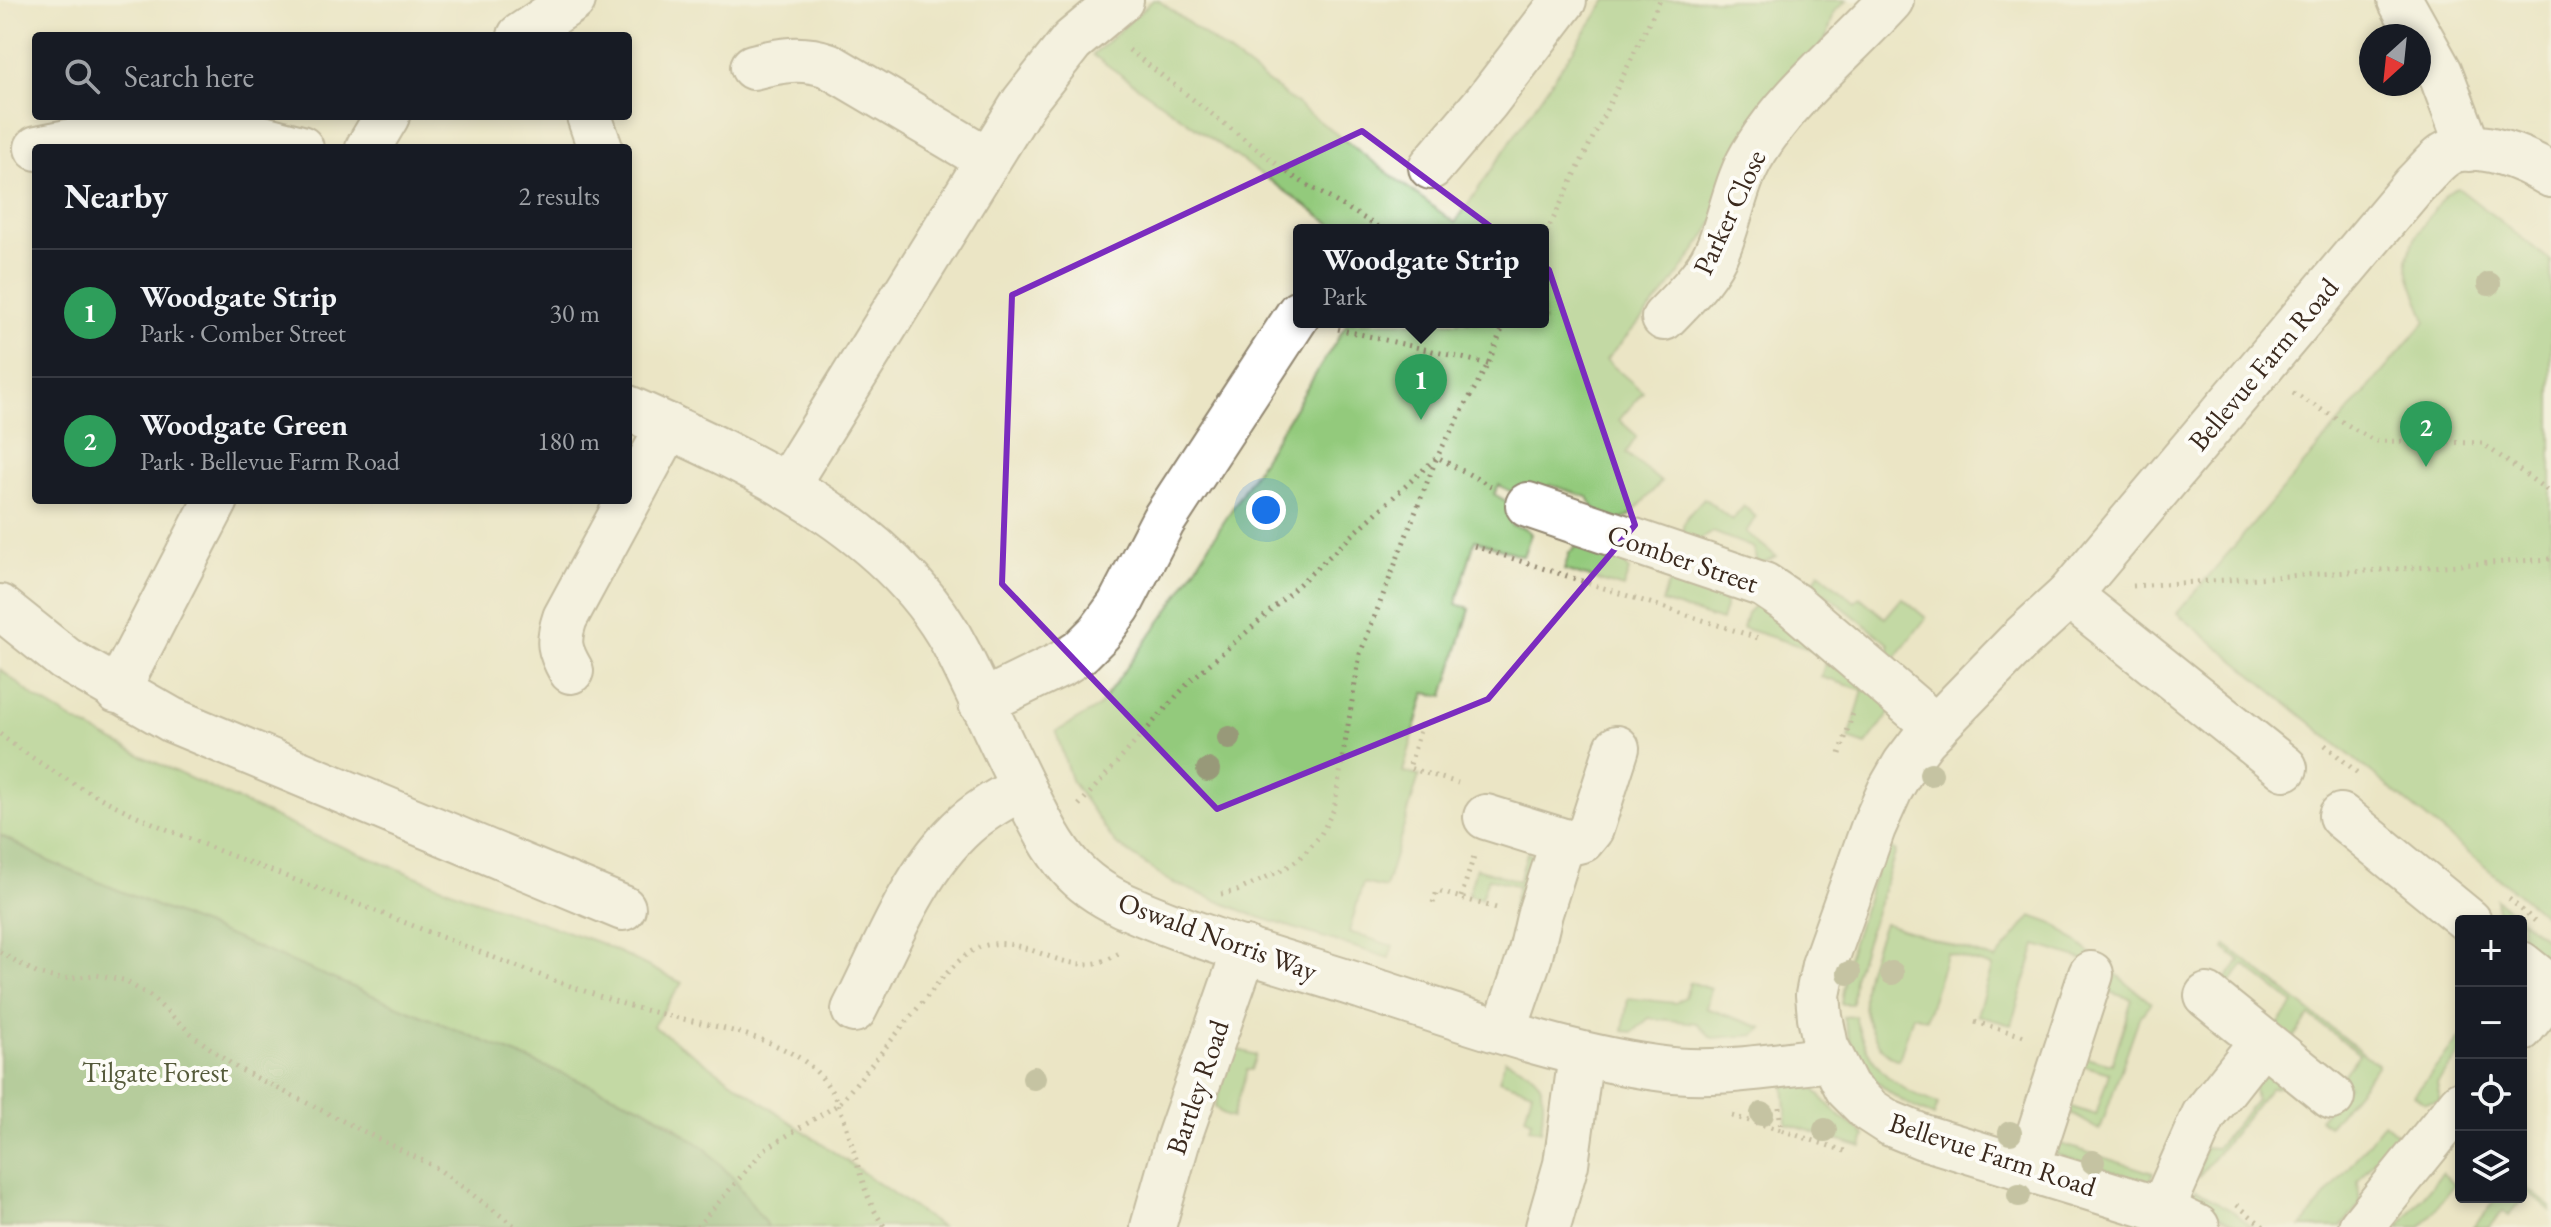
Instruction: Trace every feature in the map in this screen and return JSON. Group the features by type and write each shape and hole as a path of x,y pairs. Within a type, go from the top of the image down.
{"street":[{"path":"534,32 573,0"},
{"path":"1431,167 1511,71 1564,0"},
{"name":"Parker Close","path":"1664,318 1703,277 1713,261 1742,176 1772,125 1891,0"},
{"path":"2400,0 2440,72 2469,149 2518,157 2551,175"},
{"path":"786,486 987,159 1051,66 1072,41 1108,10"},
{"path":"753,67 795,58 828,65 987,159"},
{"path":"370,144 385,120"},
{"path":"590,120 599,144"},
{"path":"57,144 115,137 169,125 259,137 286,144"},
{"path":"0,157 32,149"},
{"name":"Bellevue Farm Road","path":"2179,1204 2028,1168 1923,1137 1889,1123 1869,1110 1847,1088 1826,1046 1818,995 1824,965 1873,828 1905,764 1936,727 2022,638 2069,595 2415,184 2448,153 2469,149"},
{"path":"981,703 1063,663 1080,652 1100,632 1119,606 1163,521 1304,328"},
{"name":"Oswald Norris Way","path":"632,410 786,486 855,532 913,585 935,611 958,651 1049,839 1086,882 1119,904 1245,949 1581,1055 1660,1069 1694,1070 1777,1066 1832,1059"},
{"path":"632,494 669,426"},
{"path":"117,691 214,504"},
{"path":"571,671 560,653 560,634 565,618 627,504"},
{"name":"Comber Street","path":"1528,505 1764,585 1794,605 1936,727"},
{"path":"2069,595 2285,768"},
{"path":"0,607 65,659 172,720 623,908"},
{"path":"1486,817 1570,843 1582,840 1591,829 1617,748"},
{"path":"854,1010 926,871 945,845 991,805 1023,787"},
{"path":"2341,816 2484,906"},
{"path":"1504,1031 1530,956 1563,841"},
{"name":"Bartley Road","path":"1153,1227 1177,1143 1245,949"},
{"path":"2527,969 2551,990 2527,1021"},
{"path":"2028,1168 2091,974"},
{"path":"2207,996 2332,1097"},
{"path":"2179,1204 2209,1107 2262,1041"},
{"path":"1548,1227 1566,1164 1581,1055"},
{"path":"2361,1227 2455,1110"}],"path":[{"path":"1549,228 1660,0"},
{"path":"1108,10 1154,71 1292,176 1374,224"},
{"path":"1346,328 1488,364"},
{"path":"1214,896 1237,891 1286,868 1320,836 1334,809 1360,654 1437,457 1488,364 1503,328"},
{"path":"2262,366 2294,394 2375,441 2482,443 2551,493"},
{"path":"1437,457 1528,505"},
{"path":"1049,839 1191,680 1437,457"},
{"path":"1474,546 1775,644"},
{"path":"2104,622 2133,586 2551,559"},
{"path":"2133,586 2146,596"},
{"path":"0,734 68,780 215,849 568,985 664,1016 752,1037 790,1051 828,1084 839,1104 860,1175 878,1218 885,1227"},
{"path":"2314,736 2370,783"},
{"path":"1433,903 1437,891 1505,911"},
{"path":"2484,906 2541,926"},
{"path":"697,1227 765,1149 839,1104 962,958 979,948 998,944 1086,966 1109,961 1126,949 1145,914"},
{"path":"0,952 38,974 61,979 96,975 123,980 150,996 195,1037 237,1068 437,1168 516,1227"},
{"path":"2179,1204 2217,1192 2264,1227"}],"highlighted area":[{"path":"1362,131 1549,270 1635,525 1488,699 1217,809 1002,584 1012,295"}],"green space":[{"path":"1153,0 1158,0 1455,223 1607,0 1847,0 1834,12 1828,34 1704,238 1669,288 1606,360 1643,392 1619,420 1637,436 1626,453 1661,482 1630,516 1618,521 1598,515 1588,497 1551,485 1525,496 1499,485 1494,494 1516,507 1511,525 1526,529 1531,534 1523,556 1475,540 1456,604 1470,609 1444,696 1425,693 1403,772 1419,776 1385,888 1363,883 1349,932 1393,946 1389,958 1255,916 1171,882 1115,843 1071,780 1056,732 1098,707 1171,607 1344,328 1549,328 1549,224 1332,224 1093,55"},
{"path":"2458,188 2551,261 2551,921 2177,613 2426,321 2410,277 2409,255 2412,244 2437,205"},
{"path":"1704,498 1732,520 1744,506 1756,517 1746,532 1776,556 1757,566 1754,548 1713,532 1695,542 1684,537 1685,521"},
{"path":"1581,543 1623,558 1629,571 1623,588 1564,570 1569,553"},
{"path":"1819,572 1855,602 1860,597 1885,618 1902,598 1926,618 1889,666 1889,644 1825,593 1805,598"},
{"path":"1679,576 1721,591 1726,604 1721,621 1662,602 1667,586"},
{"path":"1758,602 1822,653 1743,628 1747,613"},
{"path":"1825,664 1855,673 1895,706 1866,745 1849,739 1863,690 1821,677"},
{"path":"0,669 36,698 76,722 313,835 468,897 600,943 682,983 653,1026 941,1227 768,1227 733,1178 673,1124 643,1107 50,862 0,835"},
{"name":"Tilgate Forest","path":"0,835 50,862 643,1107 705,1148 733,1178 768,1227 0,1227"},
{"path":"1884,846 1896,851 1854,978 1852,1004 1841,1004 1847,961"},
{"path":"1527,853 1537,857 1526,913 1512,909 1518,886 1488,878 1481,899 1468,895 1476,868 1519,881"},
{"path":"2496,899 2516,915 2497,915"},
{"path":"2031,916 2056,925 2151,1003 2139,1018 2100,1130 2063,1109 2065,1105 2096,1115 2109,1073 2079,1064 2082,1056 2112,1064 2132,999 2102,990 2107,967 2036,945 2011,1025 1977,1015 1992,967 1947,953 1926,1019 1913,1015 1899,1060 1881,1047 1867,1020 1864,1006 1866,978 1884,923 1996,960"},
{"path":"2527,924 2551,943 2551,963 2527,944"},
{"path":"2226,945 2378,1065 2329,1126 2319,1119 2348,1085 2340,1079 2359,1054 2310,1016 2291,1040 2275,1028 2294,1004 2244,965 2225,989 2221,985 2240,961 2224,948"},
{"path":"1690,982 1711,989 1706,1008 1763,1028 1755,1035 1712,1038 1697,1023 1649,1018 1633,1032 1623,1031 1628,998 1675,1003 1685,997"},
{"path":"1855,1016 1874,1061 1894,1082 1938,1104 1934,1116 1900,1100 1864,1067 1843,1017"},
{"path":"2455,1044 2455,1060 2437,1083 2440,1101 2425,1103 2414,1095"},
{"path":"1232,1048 1256,1055 1251,1070 1247,1070 1232,1118 1215,1107"},
{"path":"1505,1060 1529,1072 1541,1086 1541,1131 1529,1128 1532,1120 1525,1117 1532,1091 1499,1080"},
{"path":"2266,1073 2280,1087 2270,1088 2198,1177 2204,1147 2216,1148 2256,1100 2252,1079"},
{"path":"1784,1084 1799,1084 1815,1090 1837,1114 1865,1135 1862,1147 1787,1124"},
{"path":"2384,1123 2406,1146 2382,1150 2358,1181 2360,1204 2341,1227 2301,1227"},
{"path":"2058,1143 2153,1173 2150,1183 2055,1154"},
{"path":"2442,1173 2455,1184 2421,1227 2398,1227"},
{"path":"2527,1188 2551,1207 2551,1211"},
{"path":"2196,1190 2234,1212 2252,1227 2228,1221 2191,1199"},
{"path":"2493,1203 2519,1203 2509,1216 2503,1211 2490,1227 2473,1227"}],"place":[{"name":"Woodgate Strip","path":"1421,420"},
{"name":"Woodgate Green","path":"2426,467"}]}
